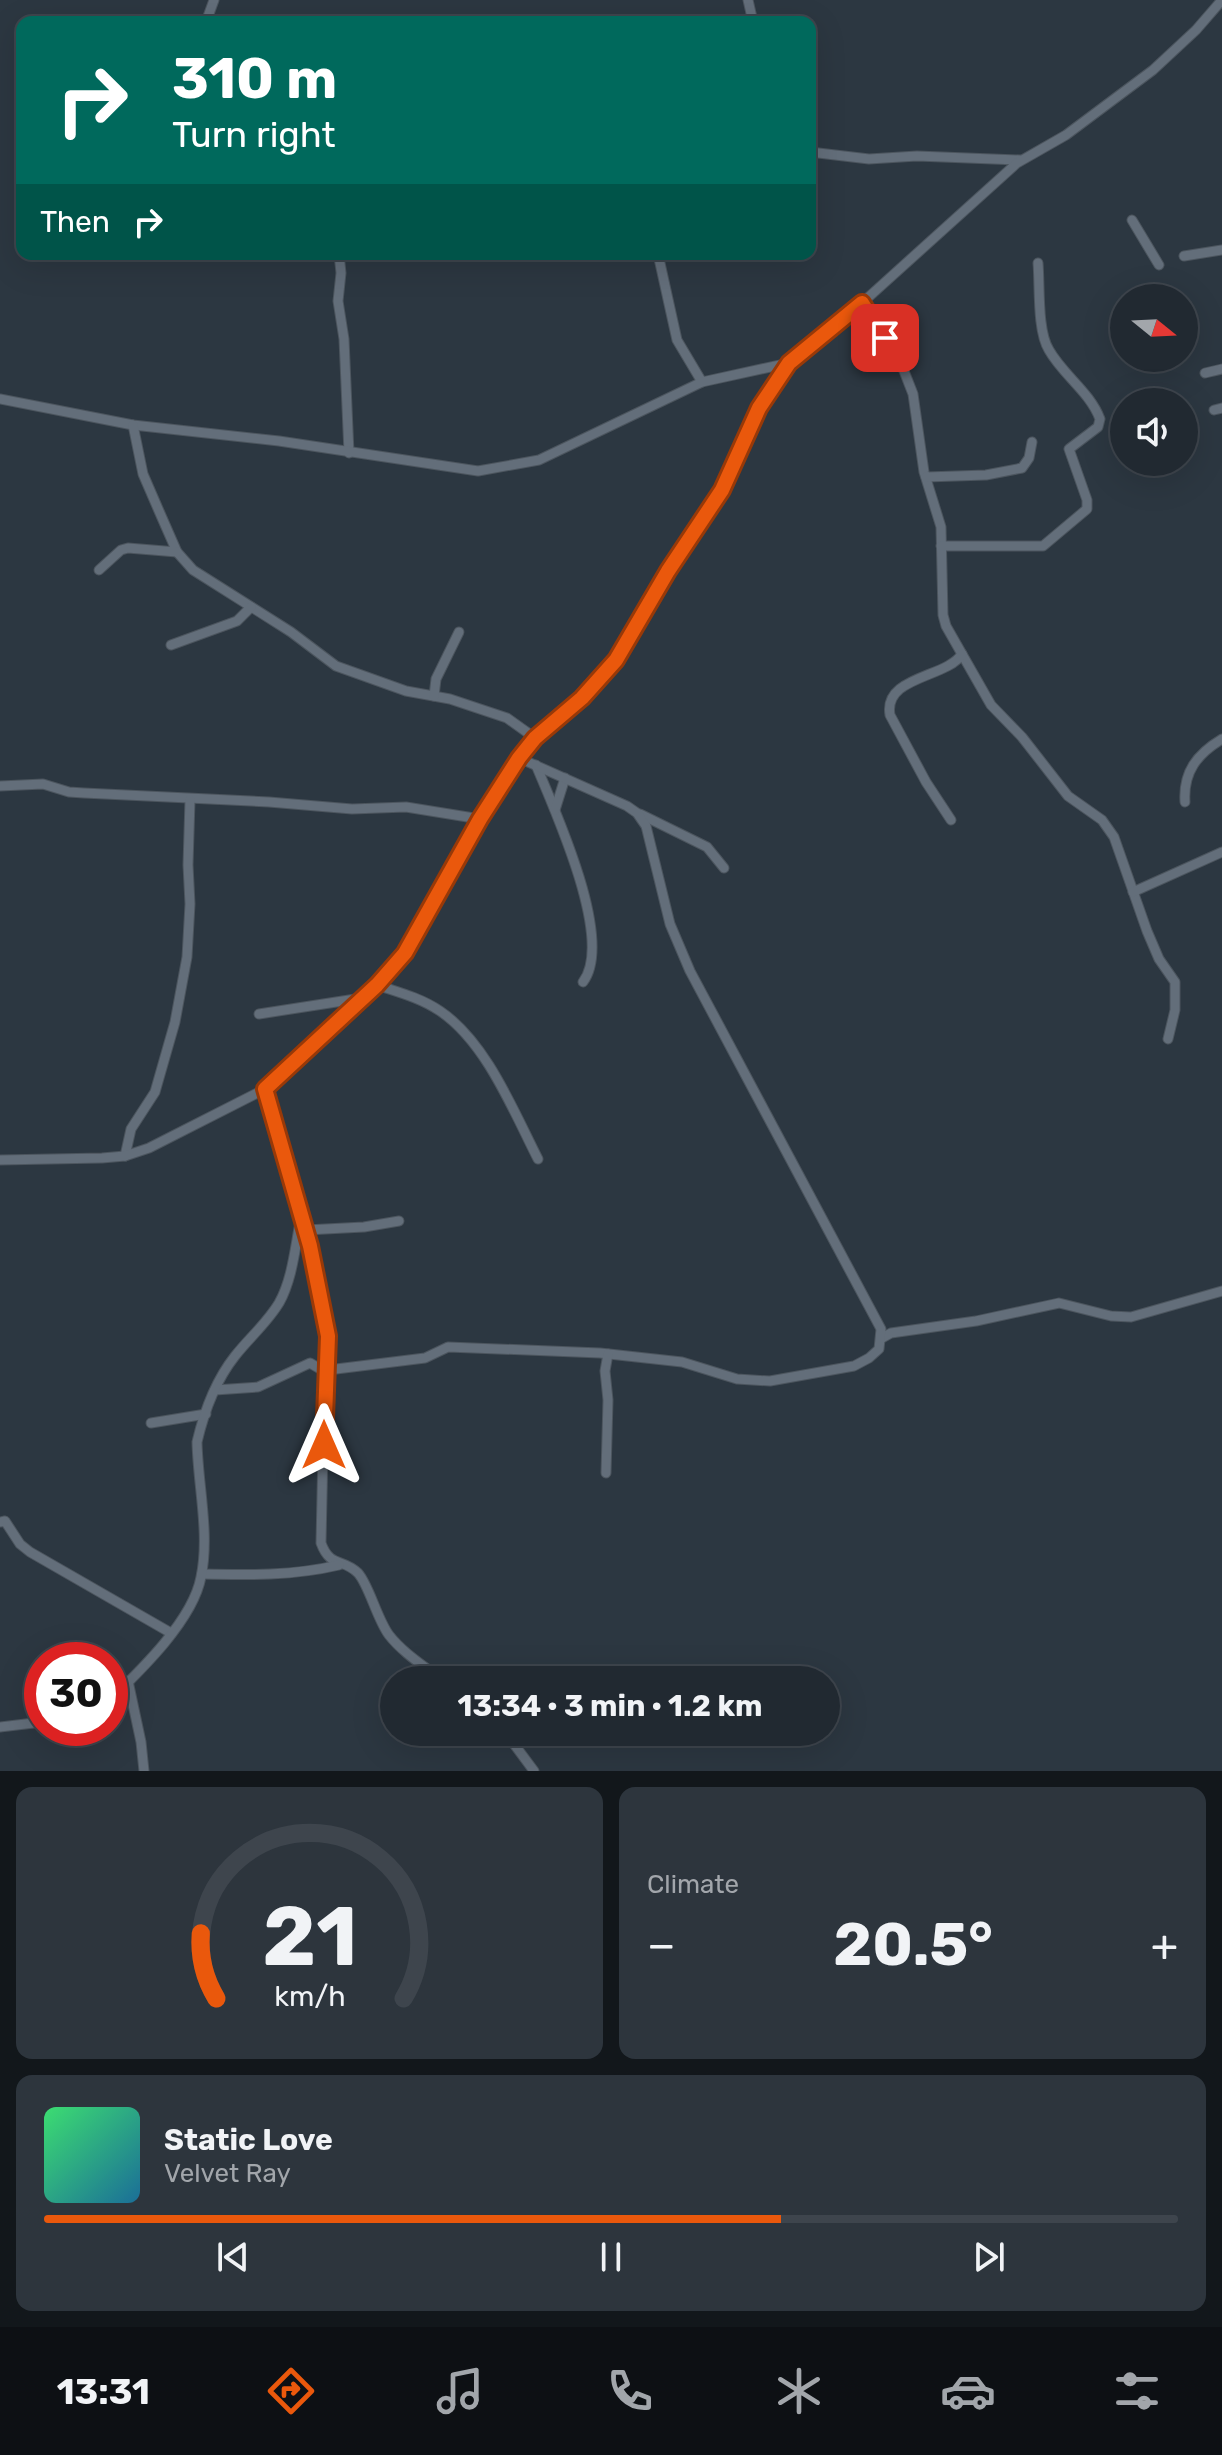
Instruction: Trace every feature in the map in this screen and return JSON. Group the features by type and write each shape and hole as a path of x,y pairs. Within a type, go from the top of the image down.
{"street":[{"path":"0,1160 125,1156 183,1133 265,1089 365,997 405,953 480,819 519,758 535,738 582,698 616,660 668,571 722,490 759,408 789,363 862,303 1020,160 1066,135 1153,70 1196,30 1222,0"},
{"path":"816,153 869,159 917,156 1020,160"},
{"path":"1132,220 1159,265"},
{"path":"1184,256 1222,250"},
{"path":"340,260 338,301 344,339 349,453"},
{"path":"659,260 677,340 702,382"},
{"path":"941,546 1043,546 1083,513 1088,505 1069,449 1098,427 1100,419 1091,401 1047,348 1038,263"},
{"path":"862,303 890,345 913,394 926,477 941,527 943,615 982,692 1068,796 1109,827 1159,959 1175,982 1175,1010 1168,1039"},
{"path":"0,399 133,425 279,441 478,471 539,460 702,382 789,363"},
{"path":"1205,373 1222,369"},
{"path":"133,425 143,474 177,552 193,570 336,666 406,691 434,696 507,718 535,738"},
{"path":"926,477 986,475 1022,468 1027,463 1032,442"},
{"path":"99,570 121,550 128,548 177,552"},
{"path":"171,645 237,621 251,607"},
{"path":"434,696 436,679 459,632"},
{"path":"951,820 926,782 889,708 894,695 922,676 957,662 962,654"},
{"path":"1185,802 1185,778 1201,755 1222,739"},
{"path":"519,758 605,794 707,847 724,868"},
{"path":"536,765 581,879 587,906 591,964 583,982"},
{"path":"555,810 565,778"},
{"path":"0,786 43,784 69,792 352,809 406,807 480,819"},
{"path":"125,1156 131,1129 155,1092 175,1022 187,957 190,800"},
{"path":"215,1390 258,1387 310,1363 328,1374 425,1358 448,1347 608,1354 682,1362 737,1379 770,1381 854,1366 879,1349 881,1329 874,1314 690,971 670,924 650,838 637,813"},
{"path":"1133,892 1222,852"},
{"path":"377,985 430,1005 453,1021 496,1077 538,1159"},
{"path":"259,1014 365,997"},
{"path":"265,1089 306,1230 328,1336 320,1526 325,1555 333,1562 357,1572 389,1634 423,1666"},
{"path":"144,1771 128,1681 191,1606 202,1574 197,1442 215,1390 234,1356 279,1303 288,1281 302,1215"},
{"path":"306,1230 364,1227 399,1221"},
{"path":"882,1338 891,1333 976,1321 1059,1303 1111,1316 1131,1317 1222,1291"},
{"path":"606,1473 608,1400 605,1371 608,1354"},
{"path":"151,1423 206,1414"},
{"path":"0,1522 5,1521 20,1544 30,1552 171,1633"},
{"path":"313,1571 325,1555"},
{"path":"202,1574 313,1571 342,1564"},
{"path":"0,1726 24,1724"},
{"path":"515,1746 534,1771"}],"route":[{"path":"324,1445 329,1356 324,1311 310,1246 265,1089 377,985 405,953 480,819 519,758 535,738 582,698 616,660 668,571 722,490 759,408 789,363 862,303 885,338"}]}
